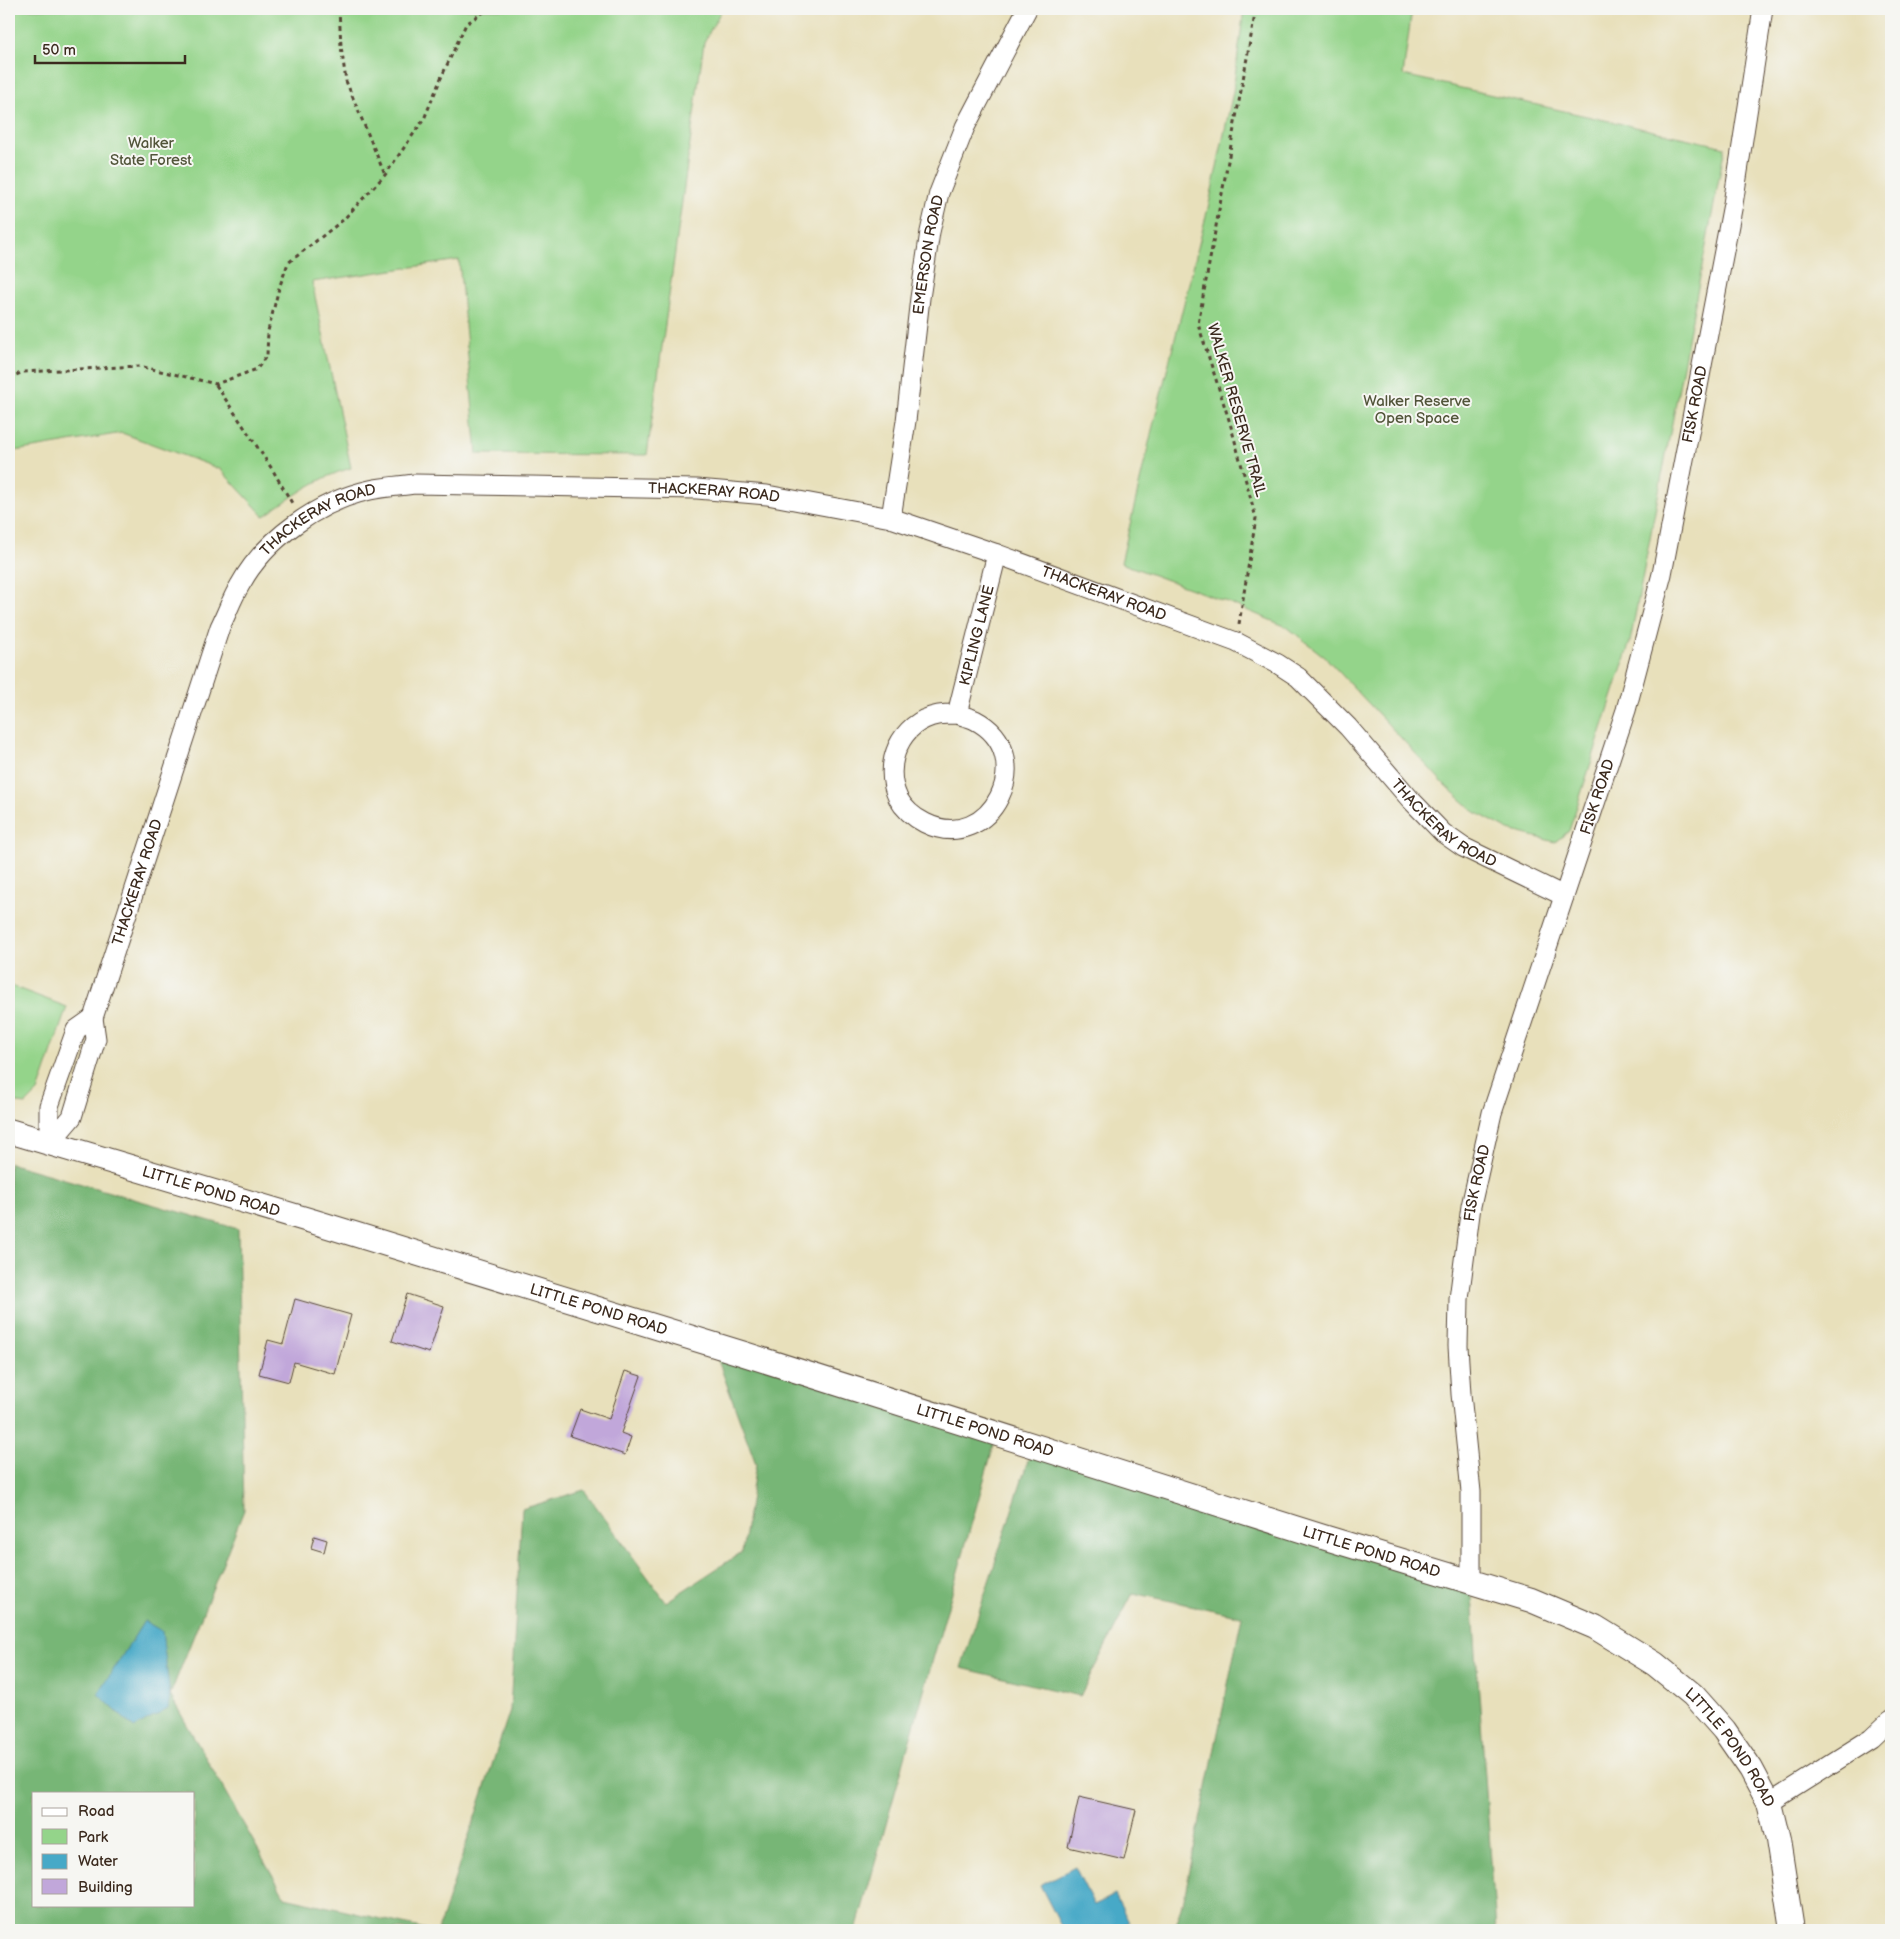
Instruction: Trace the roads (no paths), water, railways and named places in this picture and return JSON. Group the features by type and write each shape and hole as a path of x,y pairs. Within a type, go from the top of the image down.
{"street":[{"name":"EMERSON ROAD","path":"891,518 906,421 920,298 930,232 939,193 965,127 1027,9"},
{"name":"FISK ROAD","path":"1471,1582 1471,1492 1460,1394 1458,1346 1459,1299 1471,1206 1492,1113 1626,710 1662,574 1733,204 1763,9"},
{"name":"THACKERAY ROAD","path":"49,1144 72,1117 96,1039 93,1018 220,627 240,584 268,546 301,519 347,497 369,490 416,484 706,490 767,495 891,518 996,554 1236,642 1278,664 1298,677 1348,727 1410,799 1443,833 1462,847 1564,896"},
{"name":"KIPLING LANE","path":"957,714 996,554"},
{"path":"957,714 974,720 990,731 1001,746 1006,764 1006,783 999,801 987,815 971,825 953,829 933,827 916,819 902,806 894,788 891,769 895,750 904,734 920,722 937,715 957,714"},
{"path":"49,1144 48,1106 76,1030 93,1018"},
{"name":"LITTLE POND ROAD","path":"9,1132 315,1222 734,1350 1314,1534 1531,1600 1595,1627 1655,1664 1692,1695 1724,1730 1751,1769 1769,1803 1778,1840 1792,1930"},
{"path":"1769,1803 1872,1738 1891,1720"}],"water":[{"path":"144,1621 162,1631 170,1695 168,1709 134,1728 98,1694"},
{"path":"1075,1867 1094,1905 1115,1895 1129,1922 1113,1930 1063,1930 1040,1885"}],"park label":[{"name":"Walker State Forest","path":"151,152"},
{"name":"Walker Reserve Open Space","path":"1417,410"}]}
